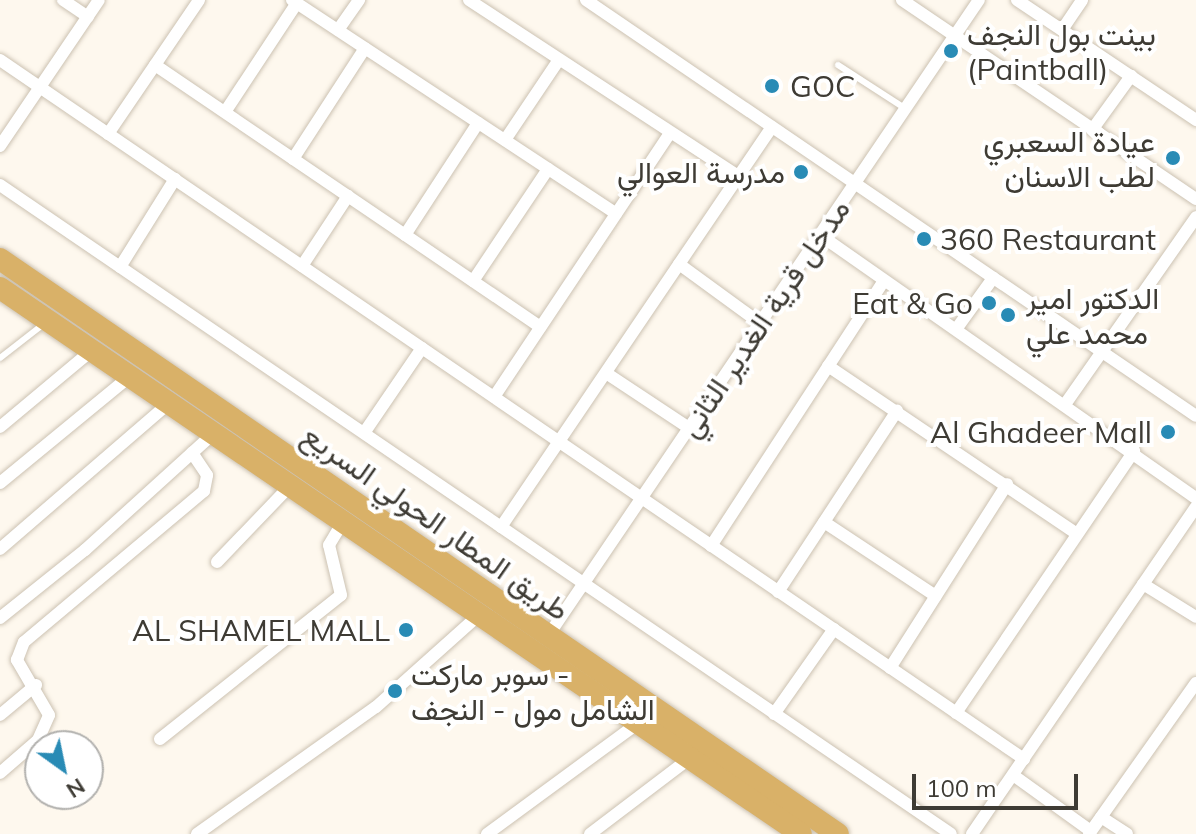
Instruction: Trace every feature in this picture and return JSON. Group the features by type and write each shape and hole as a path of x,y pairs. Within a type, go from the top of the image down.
{"highway":[{"name":"طريق المطار الحولي السريع","path":"0,259 838,834"},
{"name":"طريق المطار الحولي السريع","path":"0,288 801,834"},
{"path":"255,464 270,443"},
{"path":"294,490 315,473"}],"street":[{"path":"63,0 88,17"},
{"path":"0,146 99,0"},
{"path":"108,134 199,0"},
{"path":"338,30 359,0"},
{"path":"586,0 1196,416"},
{"path":"902,0 1196,199"},
{"name":"مدخل قرية الغدير الثاني","path":"548,636 979,0"},
{"path":"1017,0 1196,120"},
{"path":"1062,30 1082,0"},
{"path":"225,112 294,2 616,214"},
{"path":"475,2 558,61 739,177"},
{"path":"293,159 365,48"},
{"path":"0,60 1024,759"},
{"path":"505,140 558,61"},
{"path":"155,65 540,327"},
{"path":"1092,130 1131,76"},
{"path":"405,235 478,123"},
{"path":"501,527 772,127"},
{"path":"494,397 670,133"},
{"path":"473,281 548,169"},
{"path":"120,267 175,179"},
{"path":"0,185 951,834"},
{"path":"302,266 348,196"},
{"path":"1066,403 1196,217"},
{"path":"820,235 1066,403 1196,498"},
{"path":"679,264 760,323"},
{"path":"957,328 993,278"},
{"path":"711,546 884,281"},
{"path":"364,433 422,348"},
{"path":"0,427 92,350"},
{"path":"828,366 1077,534"},
{"path":"606,373 689,428"},
{"path":"0,483 129,377"},
{"path":"0,549 169,403"},
{"path":"778,592 897,411"},
{"path":"0,618 213,434"},
{"path":"956,713 1134,451"},
{"path":"0,773 38,740 49,715 36,685 17,660 24,642 204,491 207,475 192,453"},
{"path":"890,668 1007,484"},
{"path":"217,562 294,490"},
{"path":"972,834 1196,507"},
{"path":"160,739 341,595 329,545 343,522"},
{"path":"824,522 936,596"},
{"path":"1143,584 1196,617"},
{"path":"197,834 376,707 479,615"},
{"path":"774,714 834,629"},
{"path":"1013,775 1090,832 1196,683"},
{"path":"0,715 36,685"},
{"path":"487,834 638,723"},
{"path":"590,834 690,758"},
{"path":"1101,817 1127,834"}],"lane":[{"path":"838,65 906,109"},
{"path":"0,358 48,321"}],"place":[{"name":"بينت بول النجف (Paintball)","path":"951,51"},
{"name":"GOC","path":"772,86"},
{"name":"عيادة السعبري لطب الاسنان","path":"1173,158"},
{"name":"مدرسة العوالي","path":"801,172"},
{"name":"360 Restaurant","path":"924,239"},
{"name":"Eat & Go","path":"989,303"},
{"name":"الدكتور امير محمد علي","path":"1008,315"},
{"name":"Al Ghadeer Mall","path":"1168,432"},
{"name":"AL SHAMEL MALL","path":"406,630"},
{"name":"سوبر ماركت - الشامل مول - النجف","path":"395,691"}]}
